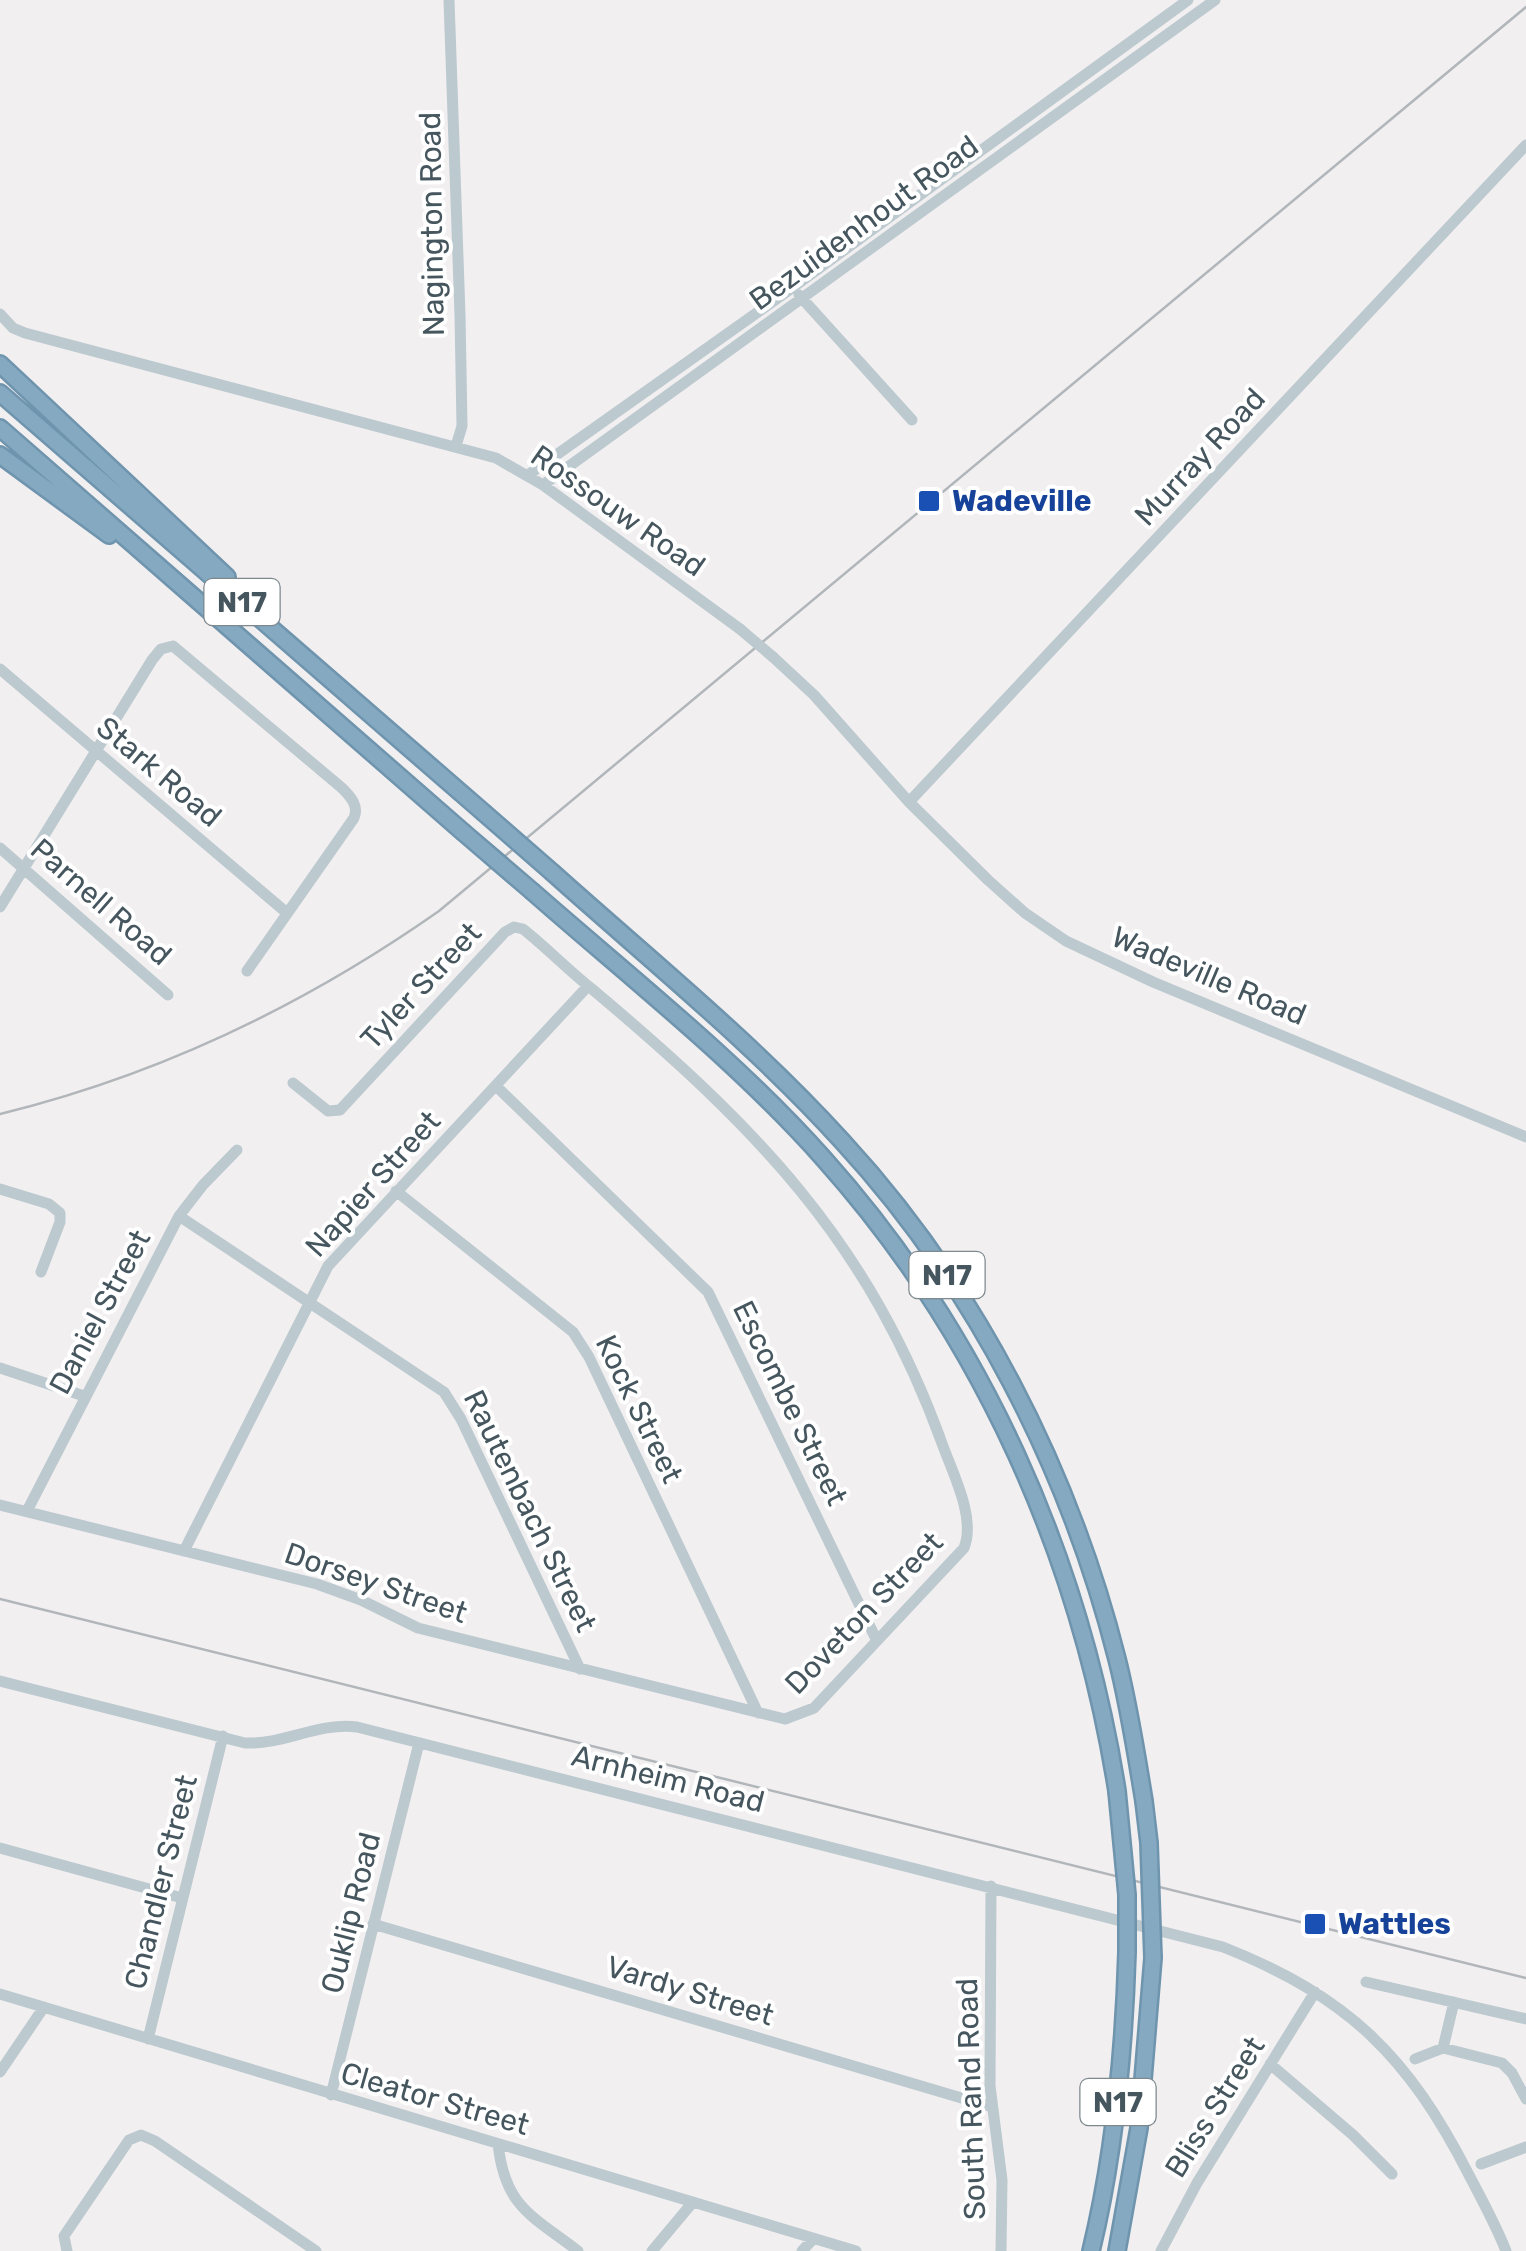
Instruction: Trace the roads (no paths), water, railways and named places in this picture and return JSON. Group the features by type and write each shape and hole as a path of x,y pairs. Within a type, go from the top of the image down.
{"highway":[{"path":"0,364 236,584 317,668"},
{"name":"N17","path":"0,393 553,872 796,1092 844,1143 945,1271 1014,1388 1071,1514 1117,1660 1144,1801 1153,1958 1140,2128 1117,2251"},
{"name":"N17","path":"0,428 722,1056 776,1109 876,1220 924,1287 994,1404 1048,1526 1072,1592 1117,1791 1128,1952 1124,2039 1116,2125 1090,2251"},
{"path":"0,454 116,540 151,561"}],"street":[{"name":"Nagington Road","path":"449,0 462,426 456,446"},
{"name":"Bezuidenhout Road","path":"528,475 1188,0"},
{"name":"Bezuidenhout Road","path":"542,484 1215,0"},
{"path":"1174,10 1183,23"},
{"path":"1066,88 1075,100"},
{"name":"Murray Road","path":"909,802 1526,145"},
{"path":"885,220 894,232"},
{"path":"792,288 912,420"},
{"name":"Rossouw Road","path":"0,314 13,328 25,333 456,446 496,458 528,475 773,657 814,695 909,802"},
{"path":"656,384 667,396"},
{"path":"0,907 152,660 169,646 181,650 342,788 355,805 354,818 247,971"},
{"name":"Stark Road","path":"0,669 287,912"},
{"name":"Wadeville Road","path":"909,802 1024,913 1066,941 1153,982 1526,1137"},
{"name":"Parnell Road","path":"0,848 168,994"},
{"name":"Tyler Street","path":"293,1083 328,1111 340,1110 505,932 514,928 523,929 588,986"},
{"name":"Napier Street","path":"184,1551 334,1258 588,986"},
{"name":"Doveton Street","path":"588,986 640,1028 748,1128 780,1162 836,1235 889,1322 926,1398 967,1521 967,1540 958,1555 814,1708 794,1718"},
{"name":"Escombe Street","path":"496,1086 708,1292 877,1641"},
{"name":"Daniel Street","path":"27,1511 179,1216 202,1185 238,1150"},
{"path":"0,1188 49,1204 60,1212 42,1272"},
{"name":"Kock Street","path":"396,1191 574,1332 758,1713"},
{"name":"Rautenbach Street","path":"179,1216 438,1386 448,1398 580,1669"},
{"path":"0,1368 84,1396"},
{"name":"Dorsey Street","path":"0,1505 317,1584 418,1628 776,1718 794,1718"},
{"name":"Arnheim Road","path":"0,1681 256,1744 318,1727 344,1725 1223,1946 1315,1992 1368,2032 1408,2074 1451,2139 1506,2251"},
{"name":"Chandler Street","path":"148,2040 223,1736"},
{"name":"Ouklip Road","path":"331,2094 420,1743"},
{"path":"0,1848 182,1898"},
{"name":"South Rand Road","path":"991,1886 992,2107 1002,2180 1001,2251"},
{"name":"Vardy Street","path":"373,1924 992,2107"},
{"path":"1366,1982 1526,2019"},
{"name":"Bliss Street","path":"1161,2251 1197,2182 1315,1992"},
{"name":"Cleator Street","path":"0,1994 856,2251"},
{"path":"1443,2048 1454,2002"},
{"path":"0,2072 44,2007"},
{"path":"1415,2059 1443,2048 1502,2064 1512,2073 1526,2099"},
{"path":"1270,2064 1354,2135 1392,2174"},
{"path":"66,2251 64,2236 129,2140 141,2135 316,2251"},
{"path":"498,2144 501,2172 510,2193 532,2216 578,2251"},
{"path":"1481,2164 1526,2147"},
{"path":"652,2251 693,2202"},
{"path":"802,2251 813,2239"}],"railway":[{"path":"0,1114 117,1079 229,1033 336,977 439,911 1526,7"},
{"path":"0,1599 1526,1978"}],"place":[{"name":"Wadeville","path":"929,501"},
{"name":"Wattles","path":"1315,1924"}]}
